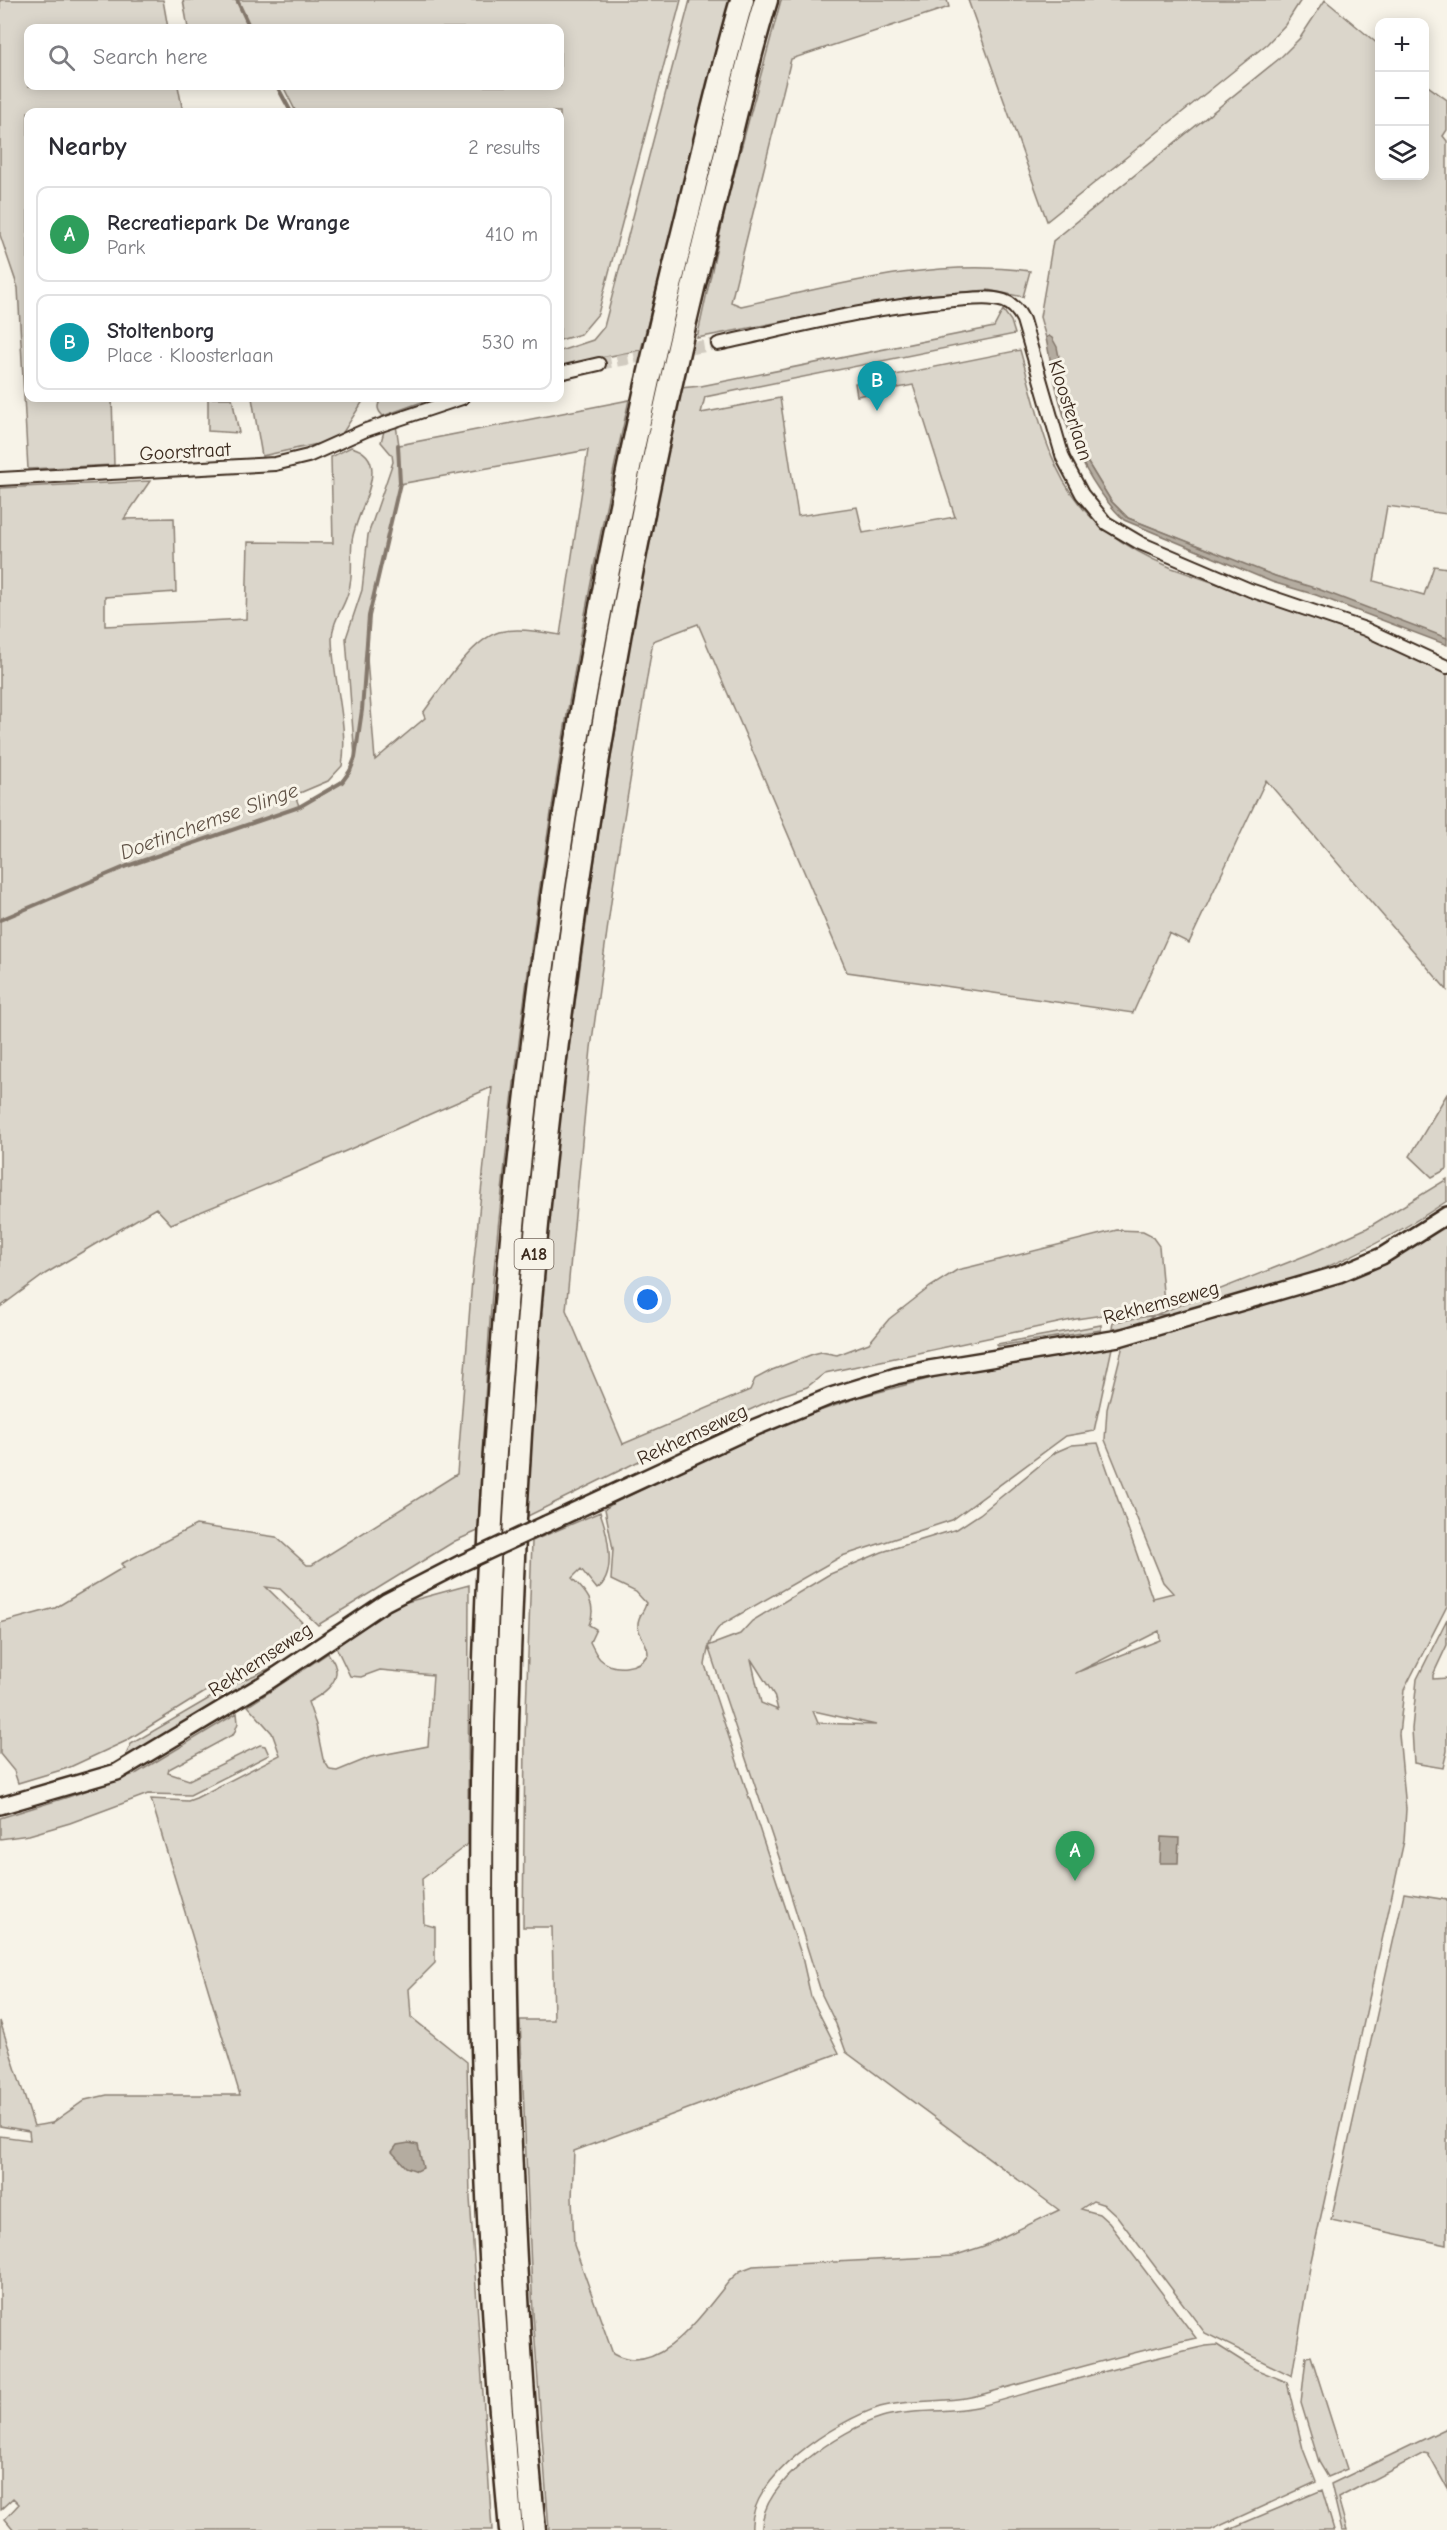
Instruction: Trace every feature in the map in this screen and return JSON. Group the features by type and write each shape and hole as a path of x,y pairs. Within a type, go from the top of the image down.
{"highway":[{"name":"A18","path":"511,2530 495,2323 484,2099 482,1896 483,1750 493,1506 514,1236 537,1013 565,821 601,605 648,377 742,0"},
{"name":"A18","path":"534,2530 517,2302 508,2099 505,1755 515,1516 539,1207 558,1025 585,832 623,608 681,334 766,0"}],"street":[{"name":"Kloosterlaan","path":"718,344 875,311 926,303 988,298 1006,301 1019,312 1023,320 1063,458 1083,495 1106,523 1140,543 1250,590 1365,629 1447,667"},
{"path":"564,372 599,364"},
{"name":"Goorstraat","path":"0,479 275,464 308,456 366,430 450,402"},
{"name":"Rekhemseweg","path":"0,1806 117,1772 270,1680 386,1602 546,1524 752,1429 831,1396 929,1369 1119,1338 1339,1274 1382,1256 1447,1215"}],"shaded area":[{"path":"0,0 163,0 167,24 24,24 24,90 179,90 182,108 24,108 24,397 18,288 0,235"},
{"path":"183,0 681,0 598,314 581,334 564,339 564,108 294,108 285,90 564,90 564,24 187,24"},
{"path":"690,0 730,0 641,350 564,365 564,350 593,340 604,327"},
{"path":"781,0 947,0 949,7 791,59 731,302 741,306 849,282 957,268 1030,271 1023,297 988,290 916,296 697,338 728,197"},
{"path":"968,0 1301,0 1285,25 1267,44 1047,221"},
{"path":"1325,0 1375,42 1375,180 1429,180 1429,87 1447,100 1447,130 1443,136 1447,141 1447,514 1387,506 1374,581 1424,595 1434,566 1447,568 1447,639 1245,565 1128,518 1111,501 1077,445 1049,336 1046,338 1040,317 1053,241 1280,58 1300,38"},
{"path":"1003,310 1011,321 1015,334 705,397 701,413 780,398 798,516 857,507 863,533 955,517 913,385 857,396 855,383 1020,350 1051,455 1064,482 1081,506 1104,528 1133,549 1172,568 1346,629 1447,672 1447,990 1266,780 1189,943 1169,933 1133,1013 847,972 698,624 653,641 616,866 591,1048 566,1310 623,1444 750,1390 755,1379 772,1370 813,1354 821,1352 837,1355 869,1343 889,1319 930,1287 957,1270 1117,1230 1143,1231 1151,1235 1159,1246 1164,1303 1150,1308 1076,1319 825,1373 807,1387 780,1396 639,1461 526,1517 545,1258 563,1091 598,836 639,590 680,388 701,386 994,327"},
{"path":"1049,336 1057,347 1077,445 1111,501 1128,518 1275,576 1318,589 1447,638 1447,645 1316,595 1272,582 1124,520 1092,480 1071,436 1056,388 1046,338"},
{"path":"629,400 587,601 537,904 511,1108 492,1290 478,1531 455,1541 318,1625 280,1589 266,1587 311,1631 252,1663 126,1741 68,1768 18,1783 14,1771 0,1754 0,1623 55,1608 124,1567 121,1564 196,1525 276,1537 307,1565 312,1565 457,1474 472,1280 492,1087 300,1171 171,1224 156,1208 45,1274 0,1307 0,488 150,481 124,519 174,518 176,592 105,597 105,626 246,619 248,542 333,543 331,457 351,447 364,453 371,462 370,487 352,541 349,589 332,633 344,735 342,766 328,781 295,795 299,806 326,793 340,783 355,758 346,638 362,590 368,535 393,462 392,455 381,442 384,431 396,425 399,445","holes":["588,450 560,635 514,630 499,632 488,637 467,655 447,679 423,713 425,718 375,760 366,646 369,616 400,484"]},
{"path":"24,402 112,402 114,465 28,469"},
{"path":"208,402 233,402 239,433 208,431"},
{"path":"253,402 362,402 342,434 322,443 262,456"},
{"path":"422,402 383,416 379,411 379,403"},
{"path":"1447,1094 1447,1169 1432,1177 1410,1156"},
{"path":"1447,1179 1447,1201 1351,1256 1262,1291 1174,1314 1155,1315 1312,1253 1367,1228"},
{"path":"1447,1222 1447,1606 1404,1690 1399,1734 1406,1809 1404,1841 1311,2261 1292,2376 1205,2333 1117,2216 1105,2205 1093,2201 1081,2209 1099,2214 1109,2223 1196,2338 968,2398 892,2404 862,2414 819,2438 779,2472 764,2491 754,2510 752,2530 549,2530 533,2314 520,2020 554,2020 552,1927 523,1927 525,1740 532,1541 600,1512 608,1541 607,1574 597,1589 581,1569 572,1578 586,1593 591,1605 589,1625 596,1629 590,1642 597,1655 612,1666 633,1666 648,1654 638,1626 646,1603 636,1592 611,1580 613,1549 605,1509 614,1503 731,1447 802,1417 860,1397 943,1375 1112,1348 1094,1431 1066,1436 952,1520 842,1556 721,1625 709,1646 740,1634 752,1621 828,1575 882,1552 957,1529 980,1514 1056,1452 1072,1445 1098,1443 1153,1600 1153,1598 1173,1593 1163,1582 1105,1440 1107,1409 1124,1341 1308,1290","holes":["1159,1631 1160,1640 1079,1671","708,1647 779,1857 822,1995 846,2052 1059,2210 984,2246 953,2256 753,2266 740,2271 731,2279 680,2338 648,2358 630,2360 613,2354 574,2245 572,2198 574,2151 839,2053 811,1997 802,1957 705,1665","751,1659 774,1695 778,1710 761,1703","813,1711 876,1725 818,1723"]},
{"path":"1155,1315 1140,1325 1112,1329 1113,1322"},
{"path":"1101,1325 1101,1330 998,1346 997,1344"},
{"path":"469,1585 468,1844 422,1879 424,1924 435,1927 435,1963 409,1989 411,2017 467,2062 470,2198 492,2530 14,2530 5,2519 19,2504 13,2498 0,2510 0,2136 30,2140 29,2131 0,2126 0,2021 34,2126 52,2123 85,2100 107,2095 240,2095 151,1799 188,1801 280,1755 272,1733 248,1706 328,1653 334,1664 335,1678 328,1688 308,1702 316,1725 323,1759 330,1770 337,1771 371,1757 428,1746 433,1675 380,1670 361,1677 350,1676 336,1647 392,1606"},
{"path":"1447,1619 1447,1645 1433,1675 1433,1679 1447,1678 1447,1751 1443,1768 1414,1763 1412,1729 1417,1679"},
{"path":"289,1660 162,1741 125,1757 131,1744 232,1685"},
{"path":"237,1713 238,1723 234,1734 169,1769 168,1773 189,1780 260,1745 265,1746 269,1755 190,1795 148,1794 70,1823 29,1835 0,1839 0,1818 137,1773"},
{"path":"1161,1837 1179,1838 1178,1863 1160,1863"},
{"path":"1404,1893 1447,1900 1447,2245 1331,2220"},
{"path":"409,2143 418,2145 423,2168 417,2171 406,2167 392,2152 397,2145"},
{"path":"1217,2345 1255,2369 1287,2382 1303,2449 1316,2482 1211,2530 762,2530 765,2512 774,2494 788,2477 806,2460 865,2423 894,2414 981,2406 1093,2374"},
{"path":"1311,2356 1347,2469 1328,2477 1319,2462 1301,2403 1306,2357"},
{"path":"1447,2428 1447,2488 1428,2454 1424,2453 1338,2498 1347,2530 1342,2530 1331,2484"},
{"path":"1322,2490 1334,2530 1227,2530"}],"waterway":[{"path":"237,0 248,24"},
{"path":"279,90 289,108"},
{"name":"Doetinchemse Slinge","path":"0,920 127,866 299,807 342,782 355,758 362,710 369,616 400,483 398,445"}],"tunnel":[{"path":"674,351 718,344"},
{"path":"599,364 657,354"}],"place":[{"name":"Stoltenborg","path":"877,411"},
{"name":"Recreatiepark De Wrange","path":"1075,1881"}]}
